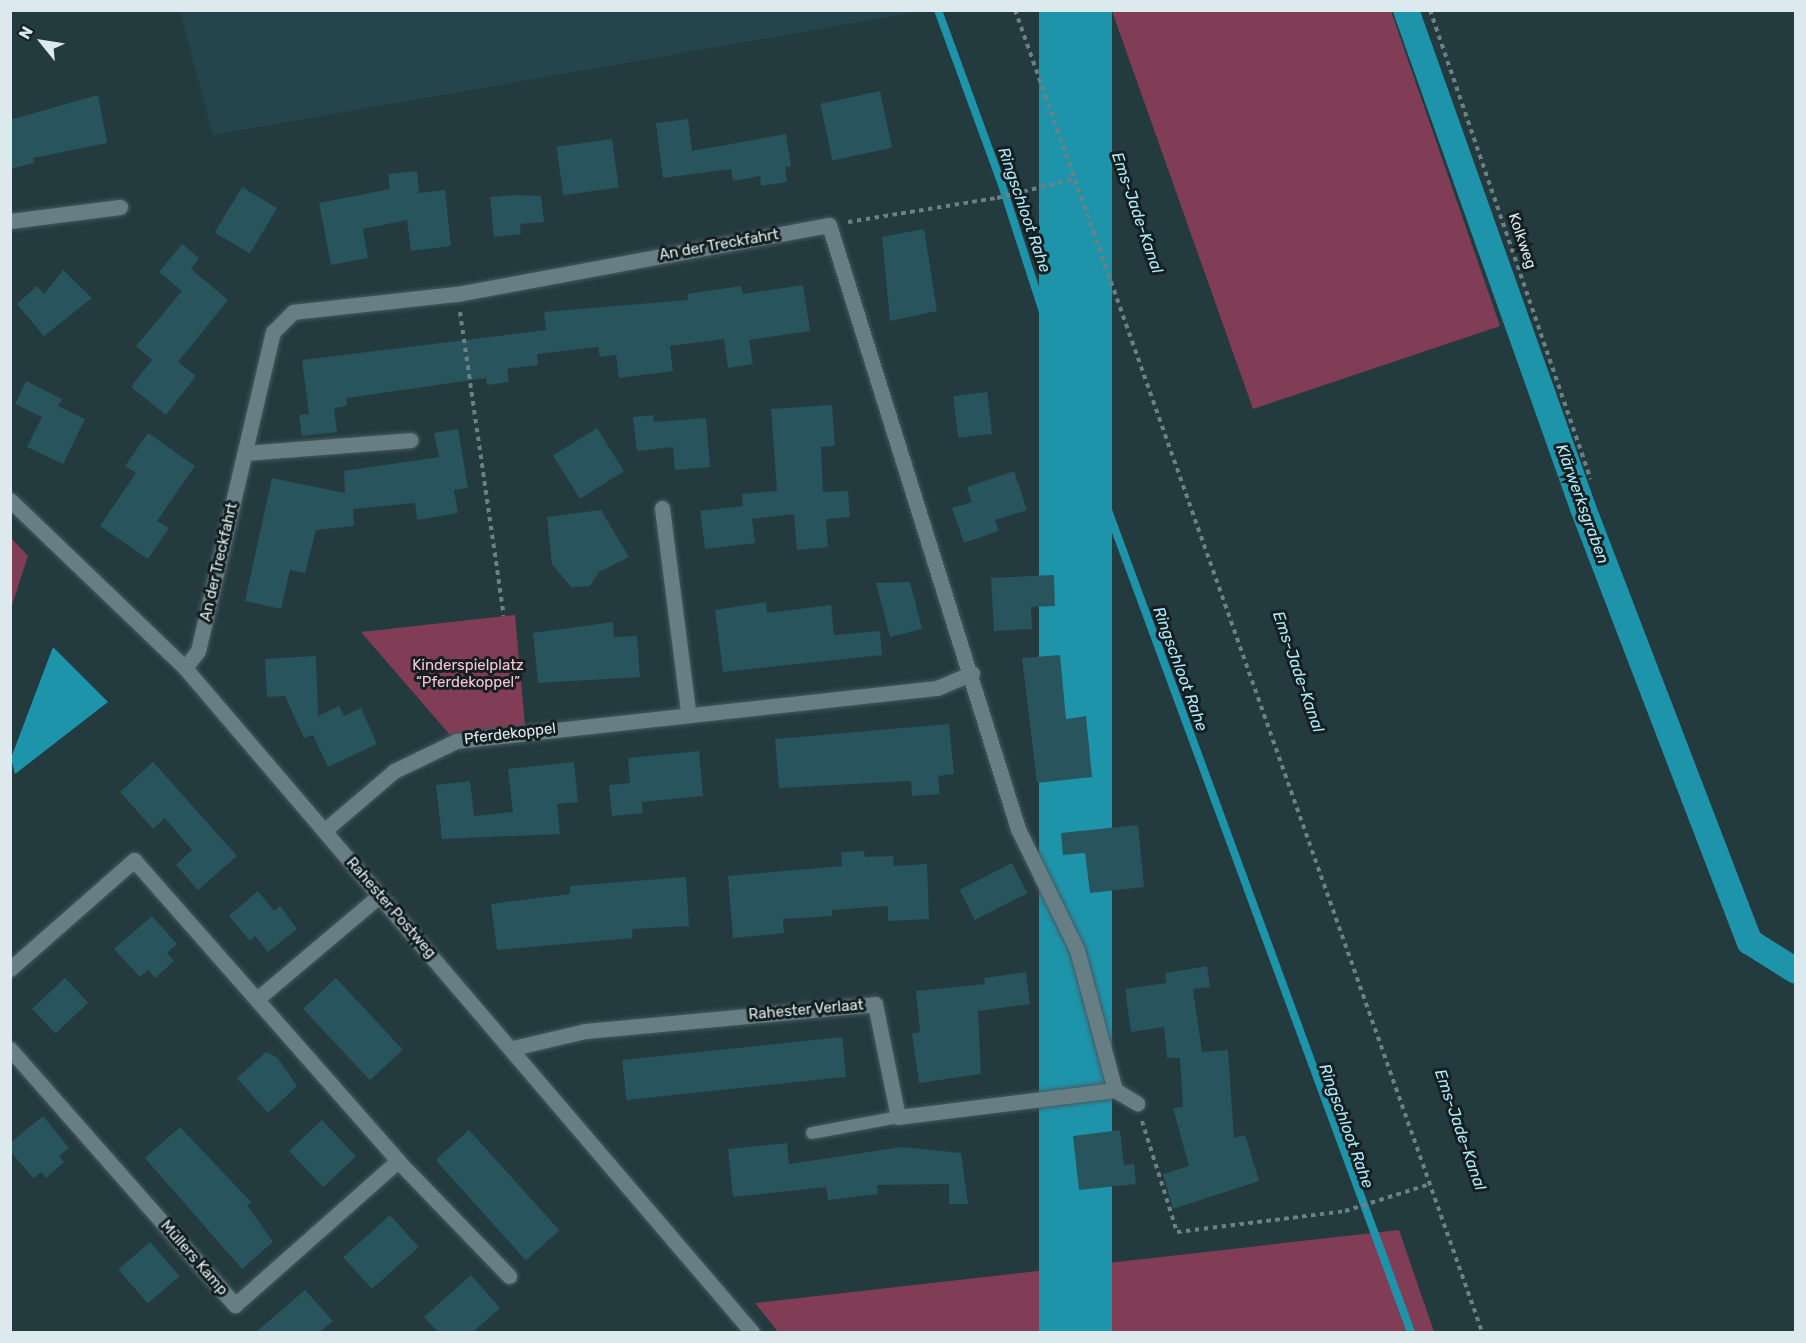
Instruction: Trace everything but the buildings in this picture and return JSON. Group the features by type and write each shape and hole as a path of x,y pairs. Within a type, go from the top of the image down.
{"street":[{"path":"10,221 120,207"},
{"name":"An der Treckfahrt","path":"185,668 198,651 273,332 293,312 457,294 829,225"},
{"path":"829,225 972,673 1018,829 1077,950 1115,1090"},
{"path":"246,453 410,440"},
{"name":"Rahester Postweg","path":"10,500 185,668 379,896 513,1048 752,1332"},
{"path":"662,508 688,712"},
{"name":"Pferdekoppel","path":"325,830 394,771 456,741 688,712 937,688 972,673"},
{"path":"10,969 134,860 398,1161 509,1276"},
{"path":"257,999 379,896"},
{"name":"Rahester Verlaat","path":"513,1048 585,1031 875,1004 897,1117"},
{"name":"Müllers Kamp","path":"10,1048 235,1305 398,1161"},
{"path":"897,1117 1115,1090 1137,1103"}],"lane":[{"path":"812,1133 897,1117"}],"path":[{"path":"1015,10 1395,1100 1430,1184 1482,1332"},
{"name":"Kolkweg","path":"1430,10 1591,479"},
{"path":"829,225 997,198 1074,179"},
{"path":"457,294 504,616"},
{"path":"1137,1103 1178,1232 1345,1211 1430,1184"}],"shaded area":[{"path":"180,10 923,11 213,135"}],"green space":[{"path":"1112,11 1391,11 1500,326 1253,409"},
{"path":"11,538 28,556 11,608"},
{"name":"Kinderspielplatz “Pferdekoppel”","path":"515,615 525,725 450,735 361,632"},
{"path":"1399,1230 1434,1332 778,1332 755,1303"}],"water":[{"path":"1039,11 1112,11 1112,1332 1039,1332"},
{"path":"53,647 108,702 15,774 11,758"}],"waterway":[{"name":"Ringschloot Rahe","path":"938,10 1002,185 1102,494 1411,1332"},
{"name":"Klärwerksgraben","path":"1406,10 1583,508 1750,942 1796,971"}],"water label":[{"name":"Ems-Jade-Kanal","path":"1137,213"},
{"name":"Ems-Jade-Kanal","path":"1298,672"},
{"name":"Ems-Jade-Kanal","path":"1460,1130"}]}
